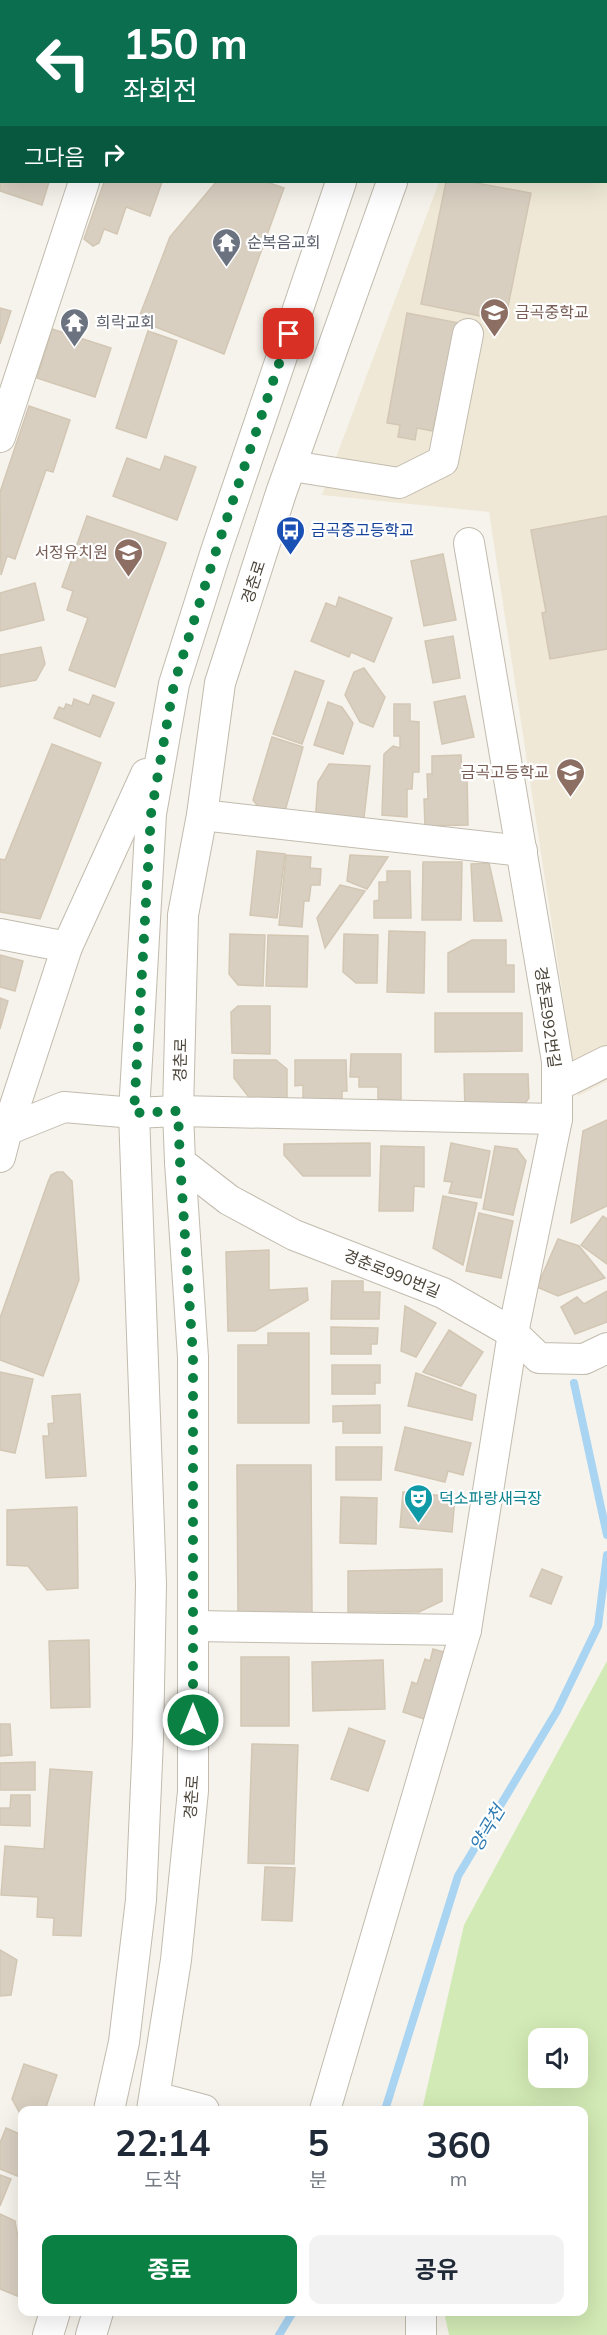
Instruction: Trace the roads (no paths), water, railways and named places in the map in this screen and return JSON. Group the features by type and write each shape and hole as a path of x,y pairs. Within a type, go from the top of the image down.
{"street":[{"path":"0,437 84,183"},
{"path":"110,2106 124,2042 141,1900 148,1739 151,1584 134,1113 151,814 174,684 216,551 340,183"},
{"name":"경춘로","path":"153,2104 176,1960 193,1791 193,1356 178,1111 183,915 202,815 220,683 281,493 392,183"},
{"path":"292,466 399,483 442,461 468,334"},
{"name":"경춘로992번길","path":"326,2106 466,1630 513,1333 556,1119 557,1061 470,543"},
{"path":"3,1143 67,948 165,733"},
{"path":"202,815 522,850"},
{"path":"0,934 67,948"},
{"path":"556,1086 607,1061"},
{"path":"3,1143 64,1107 134,1113 178,1111 556,1119"},
{"name":"경춘로990번길","path":"180,1162 229,1200 294,1234 443,1293 513,1333 539,1358 584,1359 607,1348"},
{"path":"194,1626 466,1630"},
{"path":"153,2104 170,2106"},
{"path":"48,2335 54,2316"},
{"path":"91,2335 97,2316"},
{"path":"420,2335 421,2316"}],"waterway":[{"name":"양곡천","path":"574,1383 607,1535"},
{"name":"양곡천","path":"386,2106 458,1876 557,1711 598,1626 607,1555"},
{"name":"양곡천","path":"279,2335 291,2316"}],"place":[{"name":"순복음교회","path":"226,268"},
{"name":"금곡중학교","path":"494,338"},
{"name":"희락교회","path":"75,348"},
{"name":"금곡중고등학교","path":"290,556"},
{"name":"서정유치원","path":"129,578"},
{"name":"금곡고등학교","path":"570,798"},
{"name":"덕소파랑새극장","path":"418,1524"}]}
